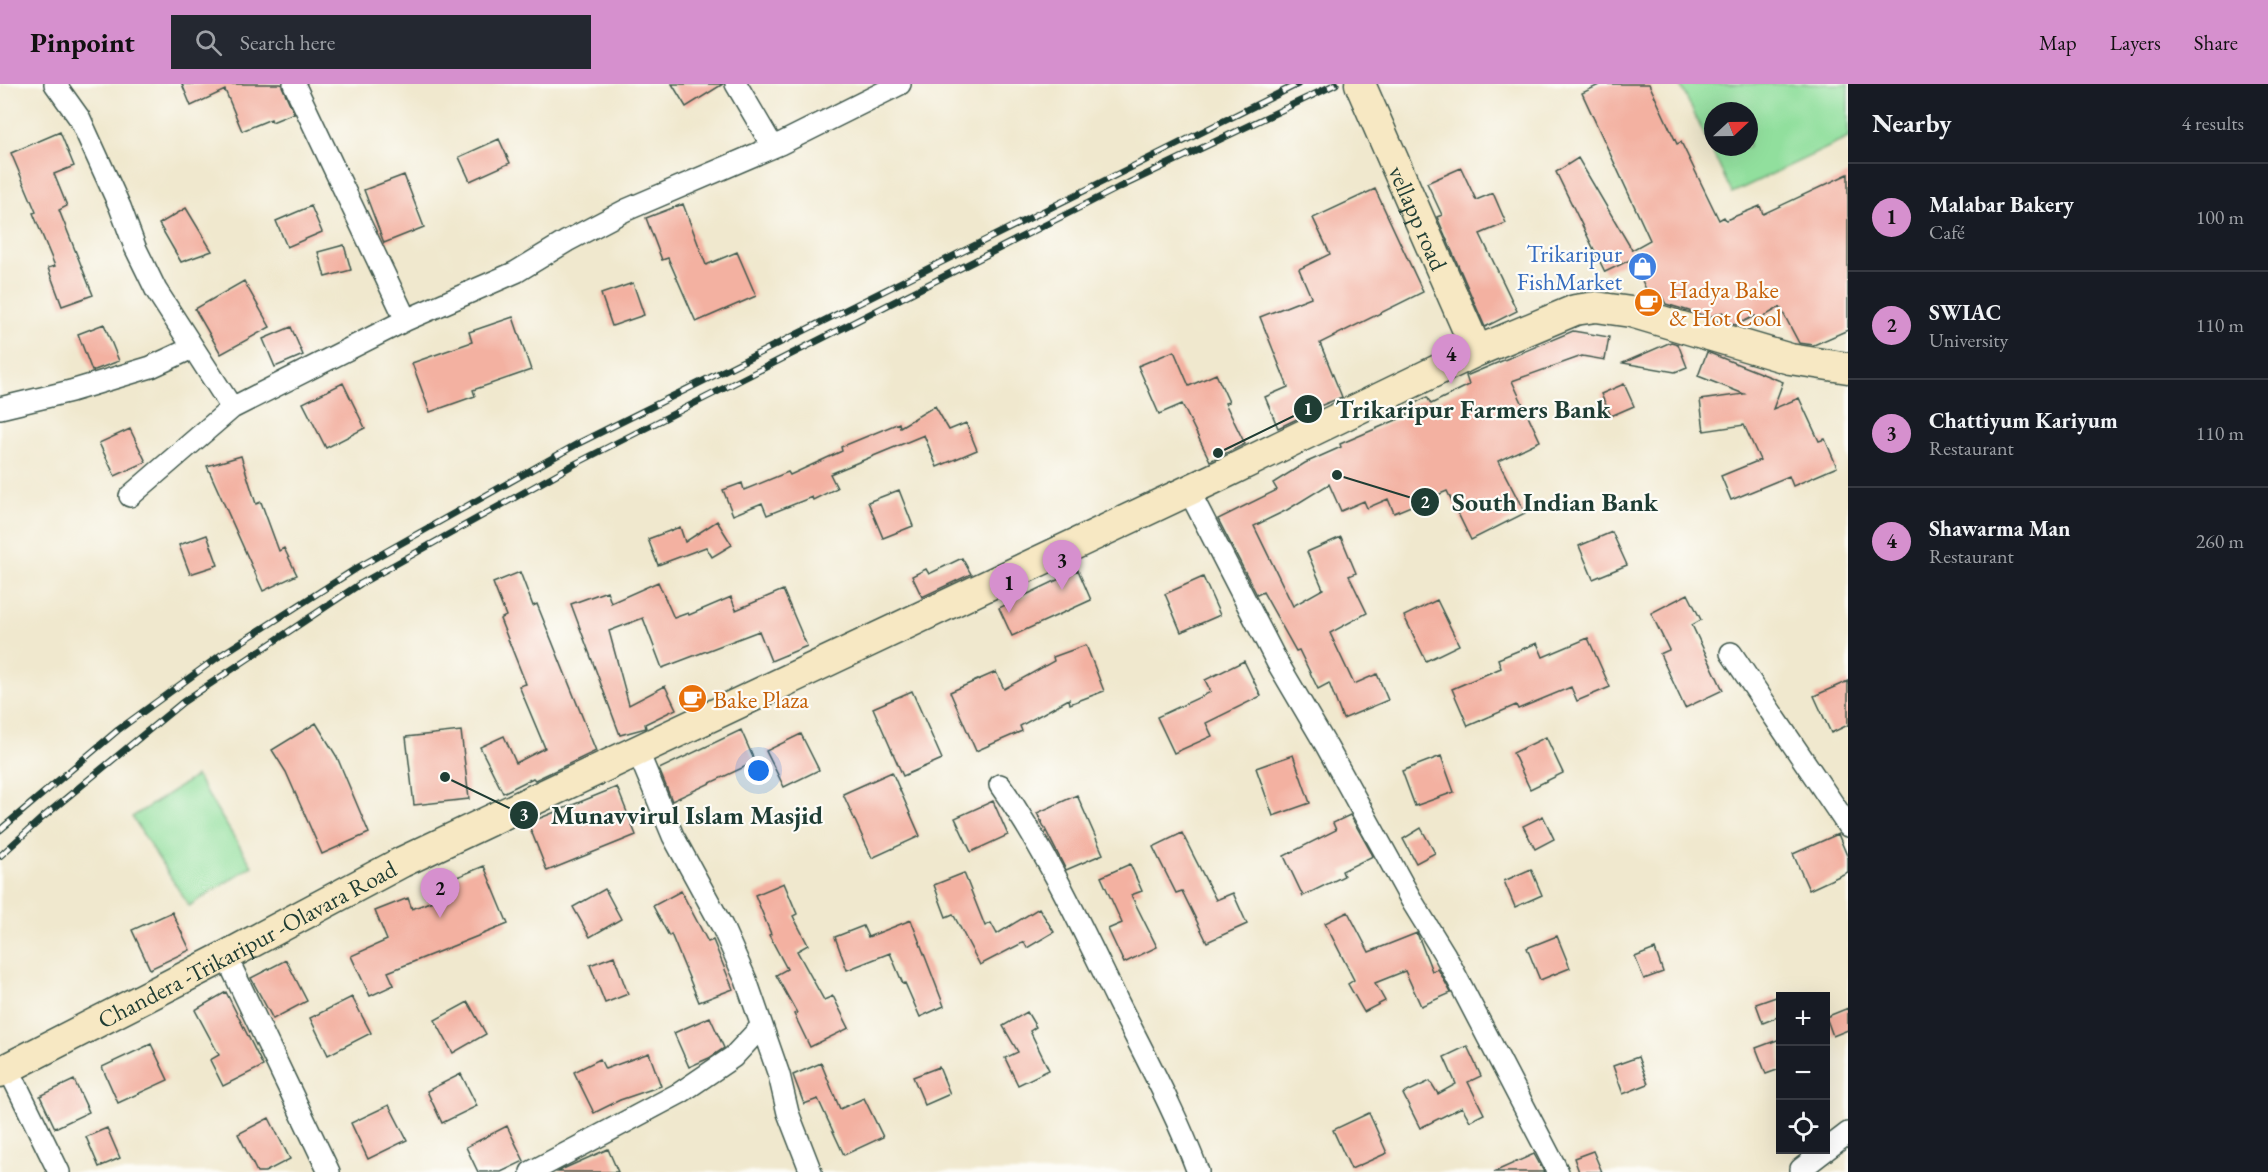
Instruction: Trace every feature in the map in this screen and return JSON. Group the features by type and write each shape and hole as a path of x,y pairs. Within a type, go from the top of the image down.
{"main road":[{"name":"vellapp road","path":"1360,84 1477,351"},
{"name":"Chandera -Trikaripur -Olavara Road","path":"4,1070 402,862 1189,491 1477,351 1575,310 1596,307 1631,312 1790,359 1848,368"}],"street":[{"path":"55,84 80,119 156,290 232,408"},
{"path":"294,84 406,320"},
{"path":"736,84 773,147"},
{"path":"130,496 232,408 406,320 516,273 567,241 626,210 773,147 900,84"},
{"path":"0,408 71,391 151,367 192,348"},
{"path":"1189,491 1277,662 1333,756 1413,903 1445,955 1558,1172"},
{"path":"1731,653 1848,826"},
{"path":"638,752 673,836 722,926 746,980 779,1075 788,1113 811,1172"},
{"path":"1000,785 1039,847 1091,947 1185,1137 1198,1172"},
{"path":"226,956 329,1172"},
{"path":"531,1172 680,1093 733,1057 761,1027"},
{"path":"4,1070 59,1172"},
{"path":"1801,1172 1800,1169 1848,1133"}],"green space":[{"path":"1680,84 1848,84 1848,138 1732,193 1714,156 1758,156 1758,102 1704,102 1704,134"},
{"path":"196,776 252,866 189,906 132,817"}],"building":[{"path":"182,84 281,84 294,113 272,122 271,119 242,131 225,90 191,106"},
{"path":"672,84 723,84 686,107"},
{"path":"1601,84 1649,84 1677,144 1681,142 1719,220 1724,217 1726,220 1760,206 1763,214 1848,174 1848,330 1814,345 1799,343 1780,307 1758,320 1755,316 1736,325 1727,323 1723,312 1709,317 1666,304 1662,297 1651,300 1632,259 1605,272 1556,172 1578,158 1632,250 1650,240 1582,93"},
{"path":"60,132 74,166 54,174 67,206 59,210 93,295 62,306 48,268 55,266 33,213 36,212 11,153"},
{"path":"499,139 510,163 470,181 459,157"},
{"path":"1461,168 1476,200 1493,193 1506,223 1480,234 1517,311 1485,327 1437,217 1442,215 1427,183"},
{"path":"404,175 424,227 384,243 364,190"},
{"path":"1375,189 1423,292 1320,343 1342,397 1298,415 1299,418 1278,428 1265,397 1288,387 1260,317 1311,297 1299,269 1330,254 1313,218"},
{"path":"683,204 706,265 737,252 756,296 696,322 668,258 662,260 646,218"},
{"path":"311,206 322,232 287,247 276,221"},
{"path":"186,208 212,251 181,262 159,224"},
{"path":"344,245 351,270 325,277 318,252"},
{"path":"244,281 270,327 221,354 195,309"},
{"path":"633,283 644,315 612,326 601,294"},
{"path":"513,317 531,370 473,390 475,396 430,412 412,363 472,342 469,332"},
{"path":"104,324 119,361 92,371 78,334"},
{"path":"291,327 303,355 275,367 263,339"},
{"path":"1573,331 1609,337 1605,360 1582,356 1512,381 1540,441 1498,461 1525,513 1471,540 1447,491 1394,513 1388,499 1367,508 1364,501 1341,511 1329,484 1287,510 1254,526 1293,606 1323,589 1307,552 1341,537 1356,573 1349,576 1367,613 1330,633 1354,684 1377,674 1388,700 1343,719 1329,683 1318,689 1299,650 1296,651 1263,592 1257,595 1218,519 1277,490 1273,483 1305,463 1341,447 1340,444 1408,415 1405,408 1427,397 1431,404 1469,385 1466,376"},
{"path":"1671,342 1678,344 1687,367 1675,372 1623,363"},
{"path":"1174,351 1189,386 1216,374 1229,402 1225,403 1245,444 1210,461 1182,404 1159,414 1138,366"},
{"path":"1707,352 1783,382 1773,409 1799,398 1819,441 1825,439 1837,467 1793,486 1789,476 1731,500 1721,476 1760,460 1744,425 1704,431 1700,400 1744,394 1698,376"},
{"path":"343,383 365,428 326,448 303,403"},
{"path":"1624,384 1634,406 1611,416 1601,394"},
{"path":"935,406 949,430 966,423 977,450 937,467 924,435 830,474 837,488 813,500 812,497 767,515 762,503 733,515 723,490 742,483 744,490 788,472 790,475 842,451 841,447 899,423 900,427"},
{"path":"130,429 146,462 115,476 99,443"},
{"path":"241,456 256,504 261,502 279,551 284,548 297,575 263,591 207,466"},
{"path":"899,490 913,526 883,538 868,502"},
{"path":"717,521 732,545 712,557 706,547 658,565 648,539 680,527 685,542"},
{"path":"1612,532 1627,565 1593,579 1579,546"},
{"path":"207,535 218,565 190,574 179,545"},
{"path":"962,558 971,574 922,597 912,576 926,569 929,574"},
{"path":"1078,570 1091,600 1012,636 999,608"},
{"path":"520,572 533,606 537,604 596,751 503,793 480,747 504,736 516,763 545,748 519,686 526,684 500,619 506,616 493,583"},
{"path":"1203,577 1220,615 1181,632 1165,594"},
{"path":"658,582 674,618 688,613 689,615 731,597 736,610 783,590 807,646 771,661 759,631 662,668 643,618 609,631 629,705 665,686 676,709 645,724 646,728 620,735 571,604 607,591 611,603"},
{"path":"1688,594 1701,620 1692,625 1723,690 1685,708 1660,654 1669,650 1651,613"},
{"path":"1437,600 1459,645 1426,661 1404,616"},
{"path":"1588,638 1610,687 1577,701 1571,687 1518,709 1516,705 1468,726 1452,689 1501,668 1498,659 1537,643 1543,657"},
{"path":"1086,645 1104,691 1070,704 1069,699 1020,726 1022,731 976,751 950,692 996,672 1004,689 1054,661 1053,657"},
{"path":"1244,661 1261,696 1206,723 1212,736 1174,753 1157,717 1211,692 1205,680"},
{"path":"1848,681 1848,725 1831,733 1814,696"},
{"path":"912,691 942,759 903,776 873,708"},
{"path":"316,723 337,757 369,833 322,854 286,772 272,750"},
{"path":"741,730 755,762 672,801 659,769"},
{"path":"461,731 469,799 414,805 406,737"},
{"path":"801,734 819,770 784,787 766,751"},
{"path":"1546,737 1563,773 1530,789 1513,753"},
{"path":"1293,755 1310,803 1273,816 1256,768"},
{"path":"1441,756 1454,792 1415,806 1402,771"},
{"path":"892,772 920,836 872,858 843,794"},
{"path":"617,787 636,835 547,871 528,823"},
{"path":"1077,795 1103,854 1066,870 1037,813"},
{"path":"993,801 1008,835 971,852 955,818"},
{"path":"1350,815 1373,856 1342,871 1344,876 1303,896 1284,856 1336,830 1333,823"},
{"path":"1543,816 1554,839 1535,849 1523,826"},
{"path":"1421,828 1435,853 1416,863 1403,839"},
{"path":"1182,833 1216,900 1233,893 1247,924 1207,942 1182,891 1176,893 1153,847"},
{"path":"1838,834 1848,858 1848,872 1809,890 1793,854"},
{"path":"1130,864 1142,891 1131,895 1157,947 1124,963 1108,929 1122,923 1101,877"},
{"path":"484,866 508,924 388,972 394,985 370,996 351,956 387,940 375,911 408,898 412,909 455,892 450,880"},
{"path":"1531,869 1542,895 1515,907 1504,881"},
{"path":"964,873 985,926 991,923 997,934 1039,908 1054,932 1027,948 1024,942 980,965 953,914 946,917 934,885"},
{"path":"784,883 797,914 793,916 808,945 797,951 824,1000 833,996 849,1028 810,1047 794,1014 797,1013 776,975 787,969 769,935 771,934 755,895"},
{"path":"605,889 621,919 590,937 573,907"},
{"path":"681,891 708,942 713,940 733,989 699,1002 671,934 669,936 653,906"},
{"path":"172,912 190,950 150,969 132,930"},
{"path":"1348,912 1369,952 1417,933 1432,971 1438,969 1451,993 1421,1006 1405,971 1375,983 1385,1001 1364,1012 1348,984 1354,980 1325,923"},
{"path":"911,920 944,1006 920,1017 890,953 847,970 835,937 863,926 868,937"},
{"path":"1557,936 1570,968 1540,980 1527,948"},
{"path":"1655,949 1663,972 1644,979 1635,957"},
{"path":"614,956 628,994 605,1003 590,965"},
{"path":"286,960 307,1001 273,1019 251,978"},
{"path":"226,992 263,1066 223,1086 210,1060 219,1055 195,1010"},
{"path":"352,997 371,1033 328,1055 310,1018"},
{"path":"1776,997 1776,1018 1763,1023 1756,1004"},
{"path":"468,1002 486,1034 453,1053 435,1020"},
{"path":"1848,1008 1848,1030 1833,1036 1830,1015"},
{"path":"1027,1012 1036,1027 1030,1031 1049,1070 1018,1085 1005,1058 1018,1052 1003,1026"},
{"path":"710,1017 724,1048 689,1067 674,1033"},
{"path":"1776,1040 1776,1070 1766,1074 1756,1048"},
{"path":"151,1044 168,1080 118,1103 102,1067"},
{"path":"1467,1046 1481,1076 1468,1082 1484,1114 1470,1121 1462,1107 1420,1128 1403,1094 1430,1081 1438,1094 1456,1084 1444,1057"},
{"path":"649,1053 661,1086 620,1100 594,1113 574,1072 600,1059 605,1069"},
{"path":"1638,1057 1648,1084 1623,1094 1613,1066"},
{"path":"821,1063 840,1109 864,1098 883,1137 844,1155 818,1099 804,1104 793,1075"},
{"path":"939,1067 950,1094 925,1105 913,1077"},
{"path":"461,1074 477,1106 442,1123 427,1091"},
{"path":"74,1080 89,1112 55,1128 40,1096"},
{"path":"389,1105 407,1140 368,1159 351,1123"},
{"path":"1369,1113 1387,1153 1351,1169 1333,1130"},
{"path":"269,1118 290,1159 265,1172 257,1172 238,1134"},
{"path":"507,1126 524,1161 501,1172 478,1172 466,1147"},
{"path":"107,1128 120,1158 99,1167 86,1137"},
{"path":"608,1149 618,1172 558,1172 563,1169"},
{"path":"1593,1151 1602,1172 1579,1172 1574,1158"},
{"path":"1534,1154 1544,1172 1494,1172"}],"railway":[{"path":"0,830 118,730 218,657 357,568 579,443 1298,84"},
{"path":"0,856 42,818 183,702 360,584 571,466 1118,188 1336,84"}],"place":[{"name":"Trikaripur FishMarket","path":"1643,267"},
{"name":"Hadya Bake & Hot Cool","path":"1648,303"},
{"name":"Shawarma Man","path":"1451,384"},
{"name":"Trikaripur Farmers Bank","path":"1218,453"},
{"name":"South Indian Bank","path":"1337,475"},
{"name":"Chattiyum Kariyum","path":"1062,590"},
{"name":"Malabar Bakery","path":"1009,613"},
{"name":"Bake Plaza","path":"692,699"},
{"name":"Munavvirul Islam Masjid","path":"445,777"},
{"name":"SWIAC","path":"440,918"}]}
